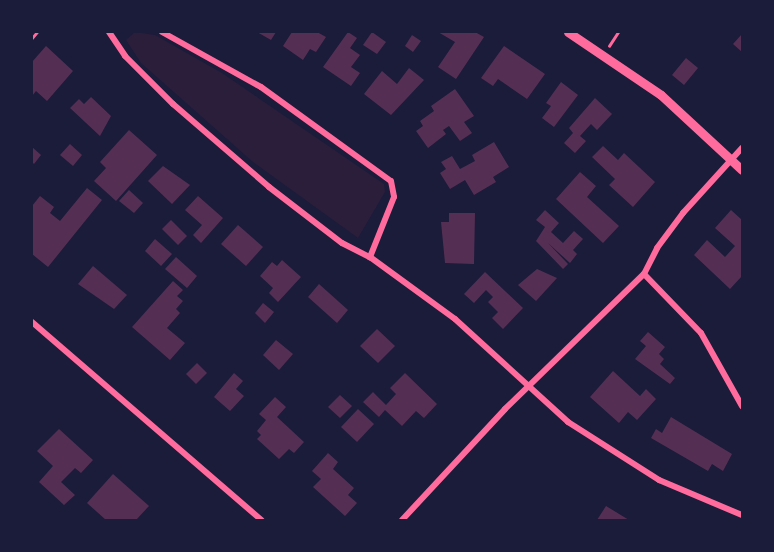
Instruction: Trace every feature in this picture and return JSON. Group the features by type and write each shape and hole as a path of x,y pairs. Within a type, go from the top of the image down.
{"main road":[{"path":"568,32 661,95 743,170"}],"street":[{"path":"109,32 125,56 221,146 342,243 370,257 455,319 528,388 605,449 659,480 743,515"},
{"path":"162,32 261,87 391,181 394,197 370,257"},
{"path":"402,520 528,388 644,274 670,230 743,148"},
{"path":"644,274 701,333 743,406"},
{"path":"32,322 261,520"}],"lane":[{"path":"32,38 37,32"}],"path":[{"path":"604,54 618,32"}],"shaded area":[{"path":"135,32 155,35 222,73 384,184 385,192 358,238 253,162 141,63 126,40"}],"building":[{"path":"257,32 276,32 271,40"},
{"path":"292,32 317,32 326,37 316,52 310,49 303,60 283,46"},
{"path":"348,32 357,38 350,48 360,55 351,67 360,73 351,86 323,67"},
{"path":"372,32 386,42 377,54 363,45"},
{"path":"438,32 475,32 484,37 456,79 438,67 455,42"},
{"path":"742,34 742,52 733,44"},
{"path":"412,35 421,41 413,52 405,46"},
{"path":"46,46 73,71 47,101 36,91 32,96 32,62"},
{"path":"504,46 545,74 527,99 498,79 493,86 481,78"},
{"path":"686,58 698,68 684,85 672,75"},
{"path":"409,68 424,80 391,115 364,94 382,71 397,84"},
{"path":"561,82 578,95 554,127 542,118 551,106 546,103"},
{"path":"455,89 474,116 464,122 472,133 460,141 449,126 443,130 446,134 428,148 416,131 423,126 420,121 434,111 431,106"},
{"path":"91,97 111,116 100,136 70,108 79,99 84,104"},
{"path":"595,98 612,114 597,130 591,124 580,136 586,141 575,153 564,143 573,133 569,128"},
{"path":"129,130 157,155 116,201 94,181 106,168 100,162"},
{"path":"494,142 509,167 493,177 496,182 474,195 465,180 450,189 440,173 446,169 441,162 452,156 460,169 475,161 472,155"},
{"path":"70,144 82,155 73,166 60,155"},
{"path":"603,146 618,160 624,153 655,182 633,207 609,185 615,179 592,157"},
{"path":"32,147 41,155 34,164 32,162"},
{"path":"163,166 190,185 172,204 148,181"},
{"path":"580,172 596,186 587,197 619,226 603,243 556,199"},
{"path":"87,188 102,200 48,267 32,254 32,206 40,196 54,207 50,213 60,221"},
{"path":"129,190 143,203 134,213 119,201"},
{"path":"198,196 223,218 201,243 193,235 202,225 185,210"},
{"path":"545,210 559,223 551,232 563,243 574,231 583,239 573,250 577,254 570,263 548,243 568,264 563,269 536,241 545,227 536,220"},
{"path":"731,210 742,220 742,276 730,289 694,255 707,240 725,257 735,246 715,228"},
{"path":"449,213 475,213 474,264 445,263 441,222 449,222"},
{"path":"171,220 187,236 178,245 162,229"},
{"path":"238,225 263,247 246,266 221,244"},
{"path":"155,239 172,254 161,266 145,251"},
{"path":"176,257 197,276 187,288 165,269"},
{"path":"282,260 301,277 278,302 269,293 273,288 260,276 272,262 277,266"},
{"path":"93,266 127,295 114,309 78,284"},
{"path":"537,269 557,278 536,301 518,285"},
{"path":"485,272 523,308 503,329 492,318 498,312 488,302 493,297 486,290 474,303 464,294"},
{"path":"173,281 183,290 177,296 183,301 176,309 180,313 167,328 185,343 170,360 132,327"},
{"path":"319,284 348,310 337,323 308,297"},
{"path":"263,303 274,312 265,323 255,313"},
{"path":"377,329 395,346 378,363 360,346"},
{"path":"648,332 665,347 659,354 664,359 660,364 675,378 670,384 635,359 646,346 640,341"},
{"path":"276,340 293,354 279,370 263,355"},
{"path":"197,363 207,373 196,384 186,374"},
{"path":"613,371 640,396 646,389 656,399 637,420 628,412 619,423 590,397"},
{"path":"234,373 243,381 236,389 244,396 230,411 214,397"},
{"path":"405,373 437,404 424,418 416,411 402,426 385,410 379,417 363,402 373,392 386,405 396,394 390,388"},
{"path":"340,395 352,406 340,418 328,407"},
{"path":"275,397 286,407 277,417 304,442 294,453 289,449 279,459 257,439 261,435 257,431 266,420 259,414"},
{"path":"358,409 374,424 357,442 341,427"},
{"path":"671,417 732,454 723,471 712,464 708,471 651,438 656,429 662,433"},
{"path":"59,429 93,460 81,473 75,468 61,482 75,495 64,505 39,482 53,466 37,451"},
{"path":"328,453 338,462 333,469 354,488 348,495 357,503 345,516 313,487 321,479 312,471"},
{"path":"113,474 149,506 136,520 106,520 87,503"},
{"path":"606,506 629,520 597,520"}]}
